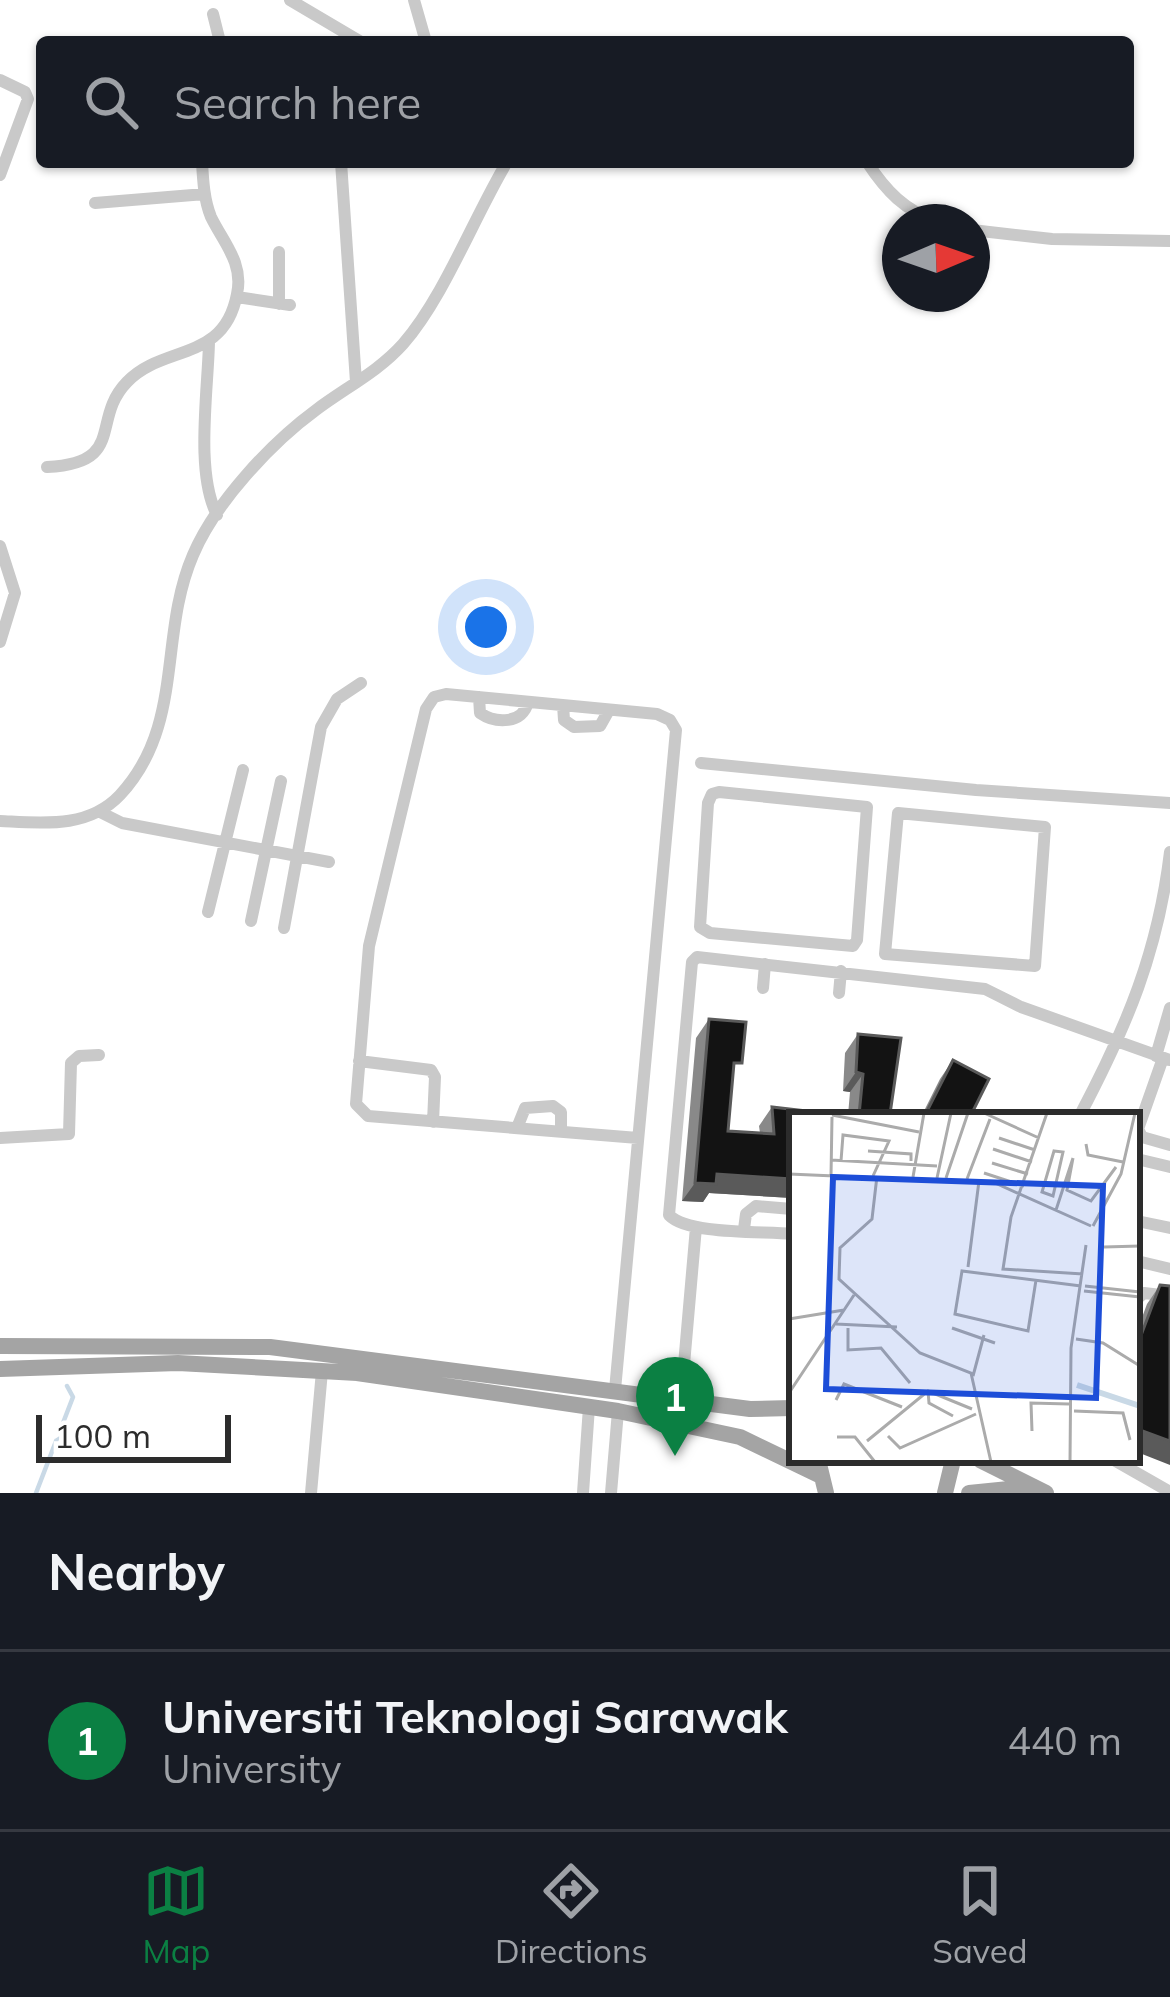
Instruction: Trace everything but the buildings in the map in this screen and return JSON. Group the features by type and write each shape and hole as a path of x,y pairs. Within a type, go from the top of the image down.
{"main road":[{"path":"0,1346 271,1347 750,1409 789,1408"},
{"path":"0,1369 178,1363 322,1371 618,1411 740,1437 789,1456"},
{"path":"944,1493 952,1463"},
{"path":"986,1463 1038,1490"},
{"path":"819,1467 826,1493"},
{"path":"969,1493 1038,1490"}],"street":[{"path":"290,0 351,36"},
{"path":"414,0 424,36"},
{"path":"213,14 218,36"},
{"path":"0,80 25,92 28,99 0,175"},
{"path":"203,168 211,215 235,260 237,297 209,342 207,469 218,514"},
{"path":"341,168 356,382"},
{"path":"0,821 52,824 100,812 115,801 150,755 160,729 183,581 194,550 290,429 371,374 411,334 504,168"},
{"path":"871,168 902,204"},
{"path":"95,203 205,194"},
{"path":"990,232 1170,241"},
{"path":"237,297 284,304 279,252"},
{"path":"47,467 79,464 92,455 129,380 141,370 209,342"},
{"path":"0,546 15,593 0,642"},
{"path":"284,928 325,716 337,699 362,683"},
{"path":"615,1390 676,730 670,720 657,714 440,694 426,709 369,946 356,1104 368,1116 638,1138"},
{"path":"701,763 1170,803"},
{"path":"208,912 243,770"},
{"path":"794,799 795,771"},
{"path":"251,921 281,781"},
{"path":"974,819 976,790"},
{"path":"712,794 794,799 862,805 869,811 853,946 705,932 697,920 712,794"},
{"path":"100,812 122,823 329,862"},
{"path":"895,816 974,819 1039,824 1047,831 1034,966 885,954 895,816"},
{"path":"1082,1112 1119,1041 1156,938 1170,852"},
{"path":"789,1234 696,1227 679,1224 669,1215 692,962 697,957 985,989 1163,1058"},
{"path":"763,988 765,964"},
{"path":"839,993 842,971"},
{"path":"1140,1128 1163,1078 1170,1008"},
{"path":"0,1138 70,1134 71,1063 99,1055"},
{"path":"359,1061 431,1070 433,1122"},
{"path":"517,1128 525,1108 553,1106 561,1112 561,1132"},
{"path":"1140,1133 1170,1145"},
{"path":"1140,1160 1170,1167"},
{"path":"744,1229 746,1214 755,1206 789,1209"},
{"path":"1140,1222 1170,1228"},
{"path":"681,1399 696,1227"},
{"path":"1140,1262 1170,1269"},
{"path":"1140,1296 1170,1296"},
{"path":"311,1493 322,1371"},
{"path":"583,1493 589,1407"},
{"path":"611,1493 618,1411"},
{"path":"1119,1463 1170,1492"}],"waterway":[{"path":"36,1493 73,1397 67,1386"}],"place":[{"name":"Universiti Teknologi Sarawak","path":"675,1456"}]}
